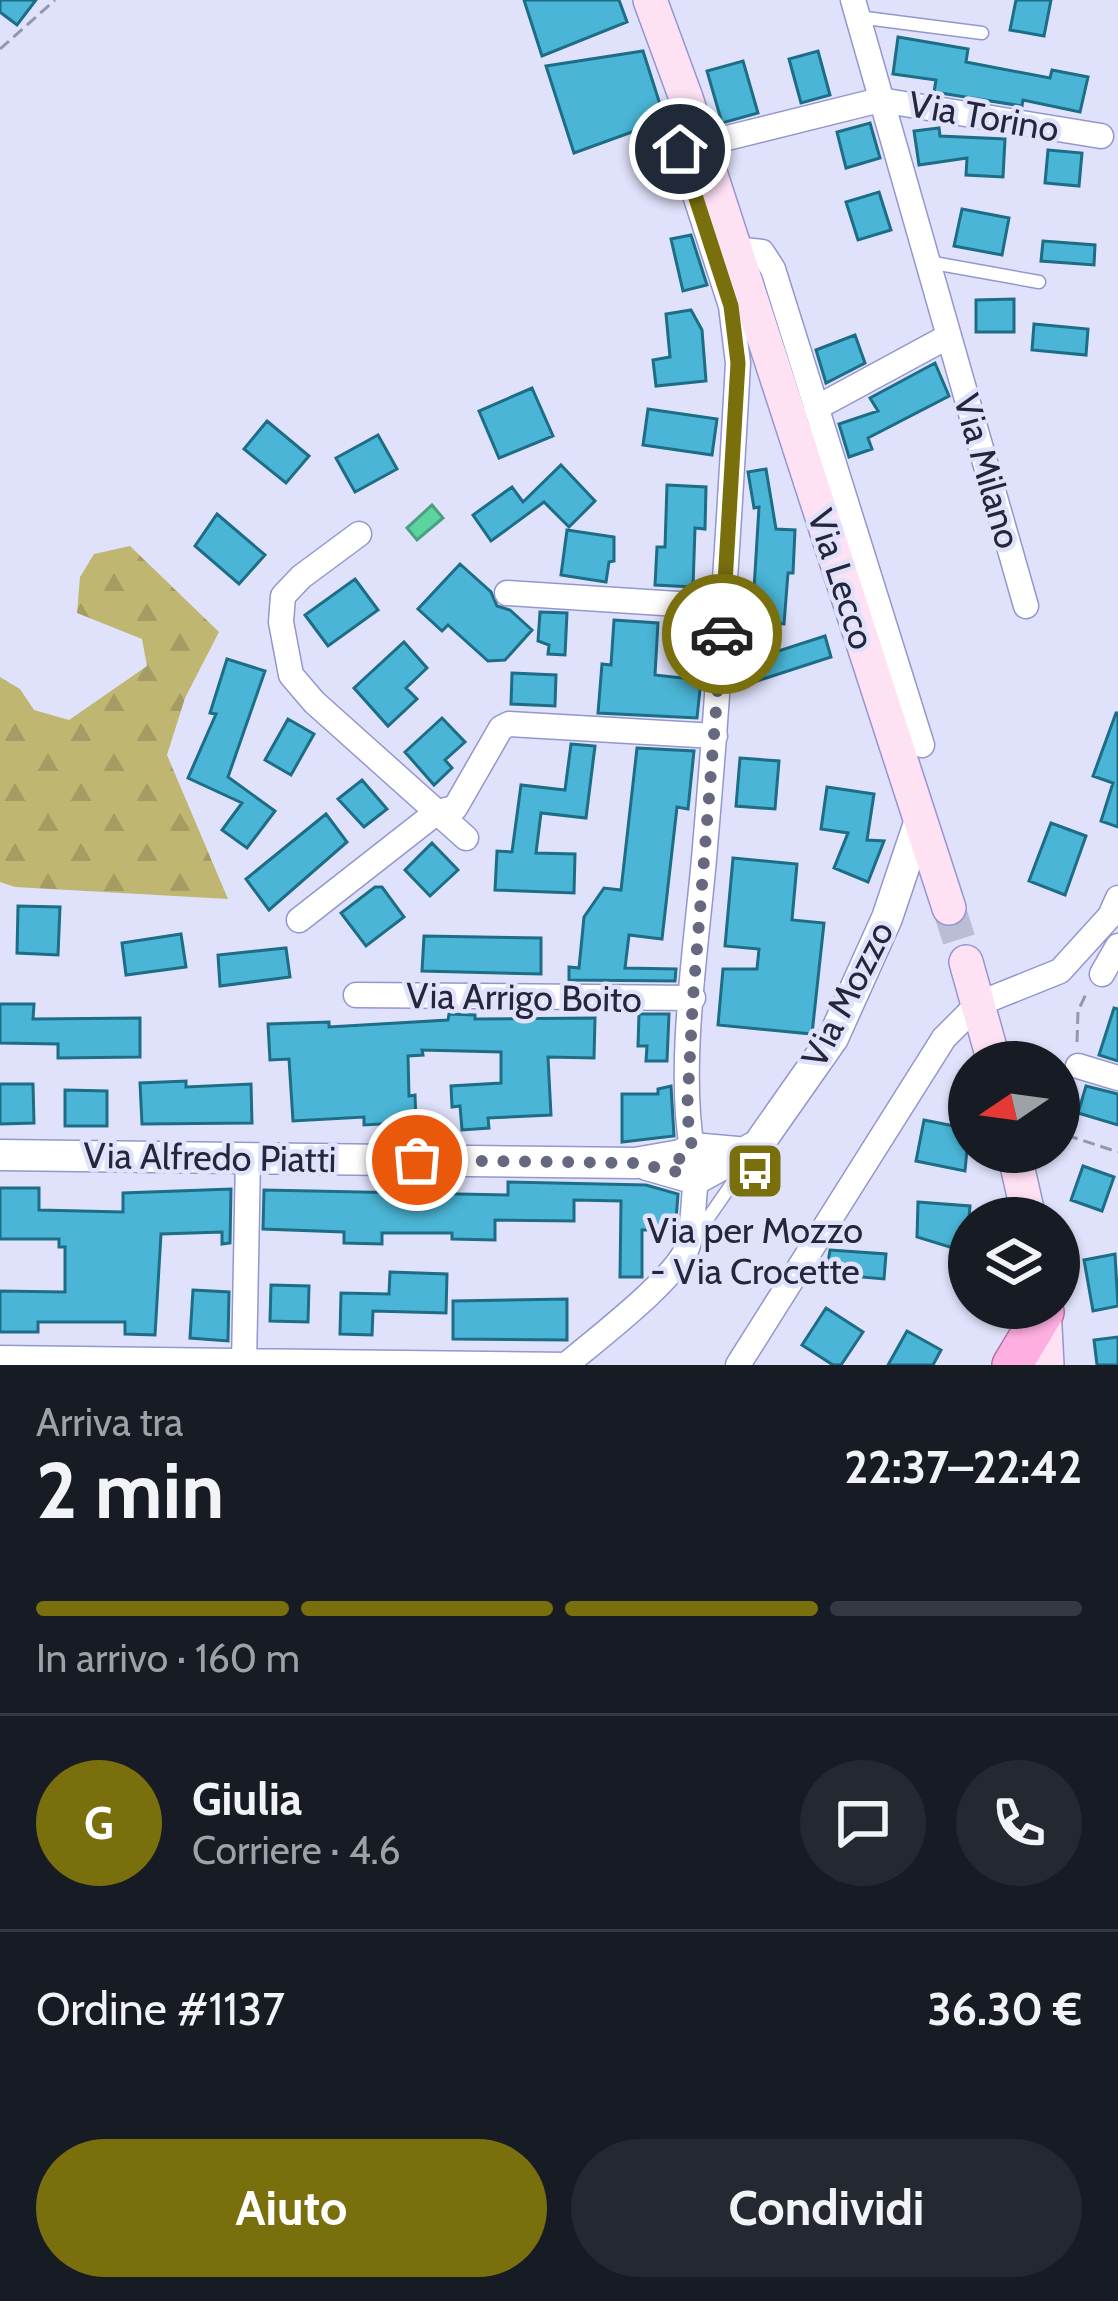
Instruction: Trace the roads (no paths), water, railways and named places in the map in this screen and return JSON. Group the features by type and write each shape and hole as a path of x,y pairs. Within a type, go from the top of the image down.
{"highway":[{"path":"1012,1365 1033,1329"}],"main road":[{"name":"Via Lecco","path":"637,0 686,98"},
{"name":"Via Lecco","path":"650,0 948,904"},
{"path":"966,962 988,1041"},
{"path":"1045,1329 1047,1365"}],"street":[{"name":"Via Milano","path":"855,8 1026,606"},
{"name":"Via Torino","path":"727,138 880,100 1101,136"},
{"path":"0,1358 566,1365 666,1277 686,1250 693,1164 687,1112 693,998 738,363 731,306 680,149"},
{"name":"Via Lecco","path":"735,249 754,249 768,260 922,745"},
{"path":"816,408 949,336"},
{"path":"359,534 283,596 281,622 290,675 466,838"},
{"path":"507,593 724,608"},
{"path":"299,920 437,812 455,808 501,728 509,724 715,736"},
{"name":"Via Mozzo","path":"693,1164 753,1149 833,1038 886,918 920,820"},
{"path":"886,918 910,898 937,896 948,904"},
{"path":"737,1365 944,1038 978,1004 1060,971 1110,916 1118,898"},
{"path":"1102,974 1118,946"},
{"name":"Via Arrigo Boito","path":"356,995 693,998"},
{"path":"1080,1067 1118,1078"},
{"name":"Via Alfredo Piatti","path":"0,1155 693,1164"},
{"path":"244,1363 248,1157"}],"lane":[{"name":"Via Milano","path":"855,8 982,33"},
{"path":"928,262 1039,282"},
{"path":"686,1250 753,1149"}],"tunnel":[{"path":"949,908 966,962"}],"place":[{"name":"Via per Mozzo - Via Crocette","path":"755,1171"}]}
